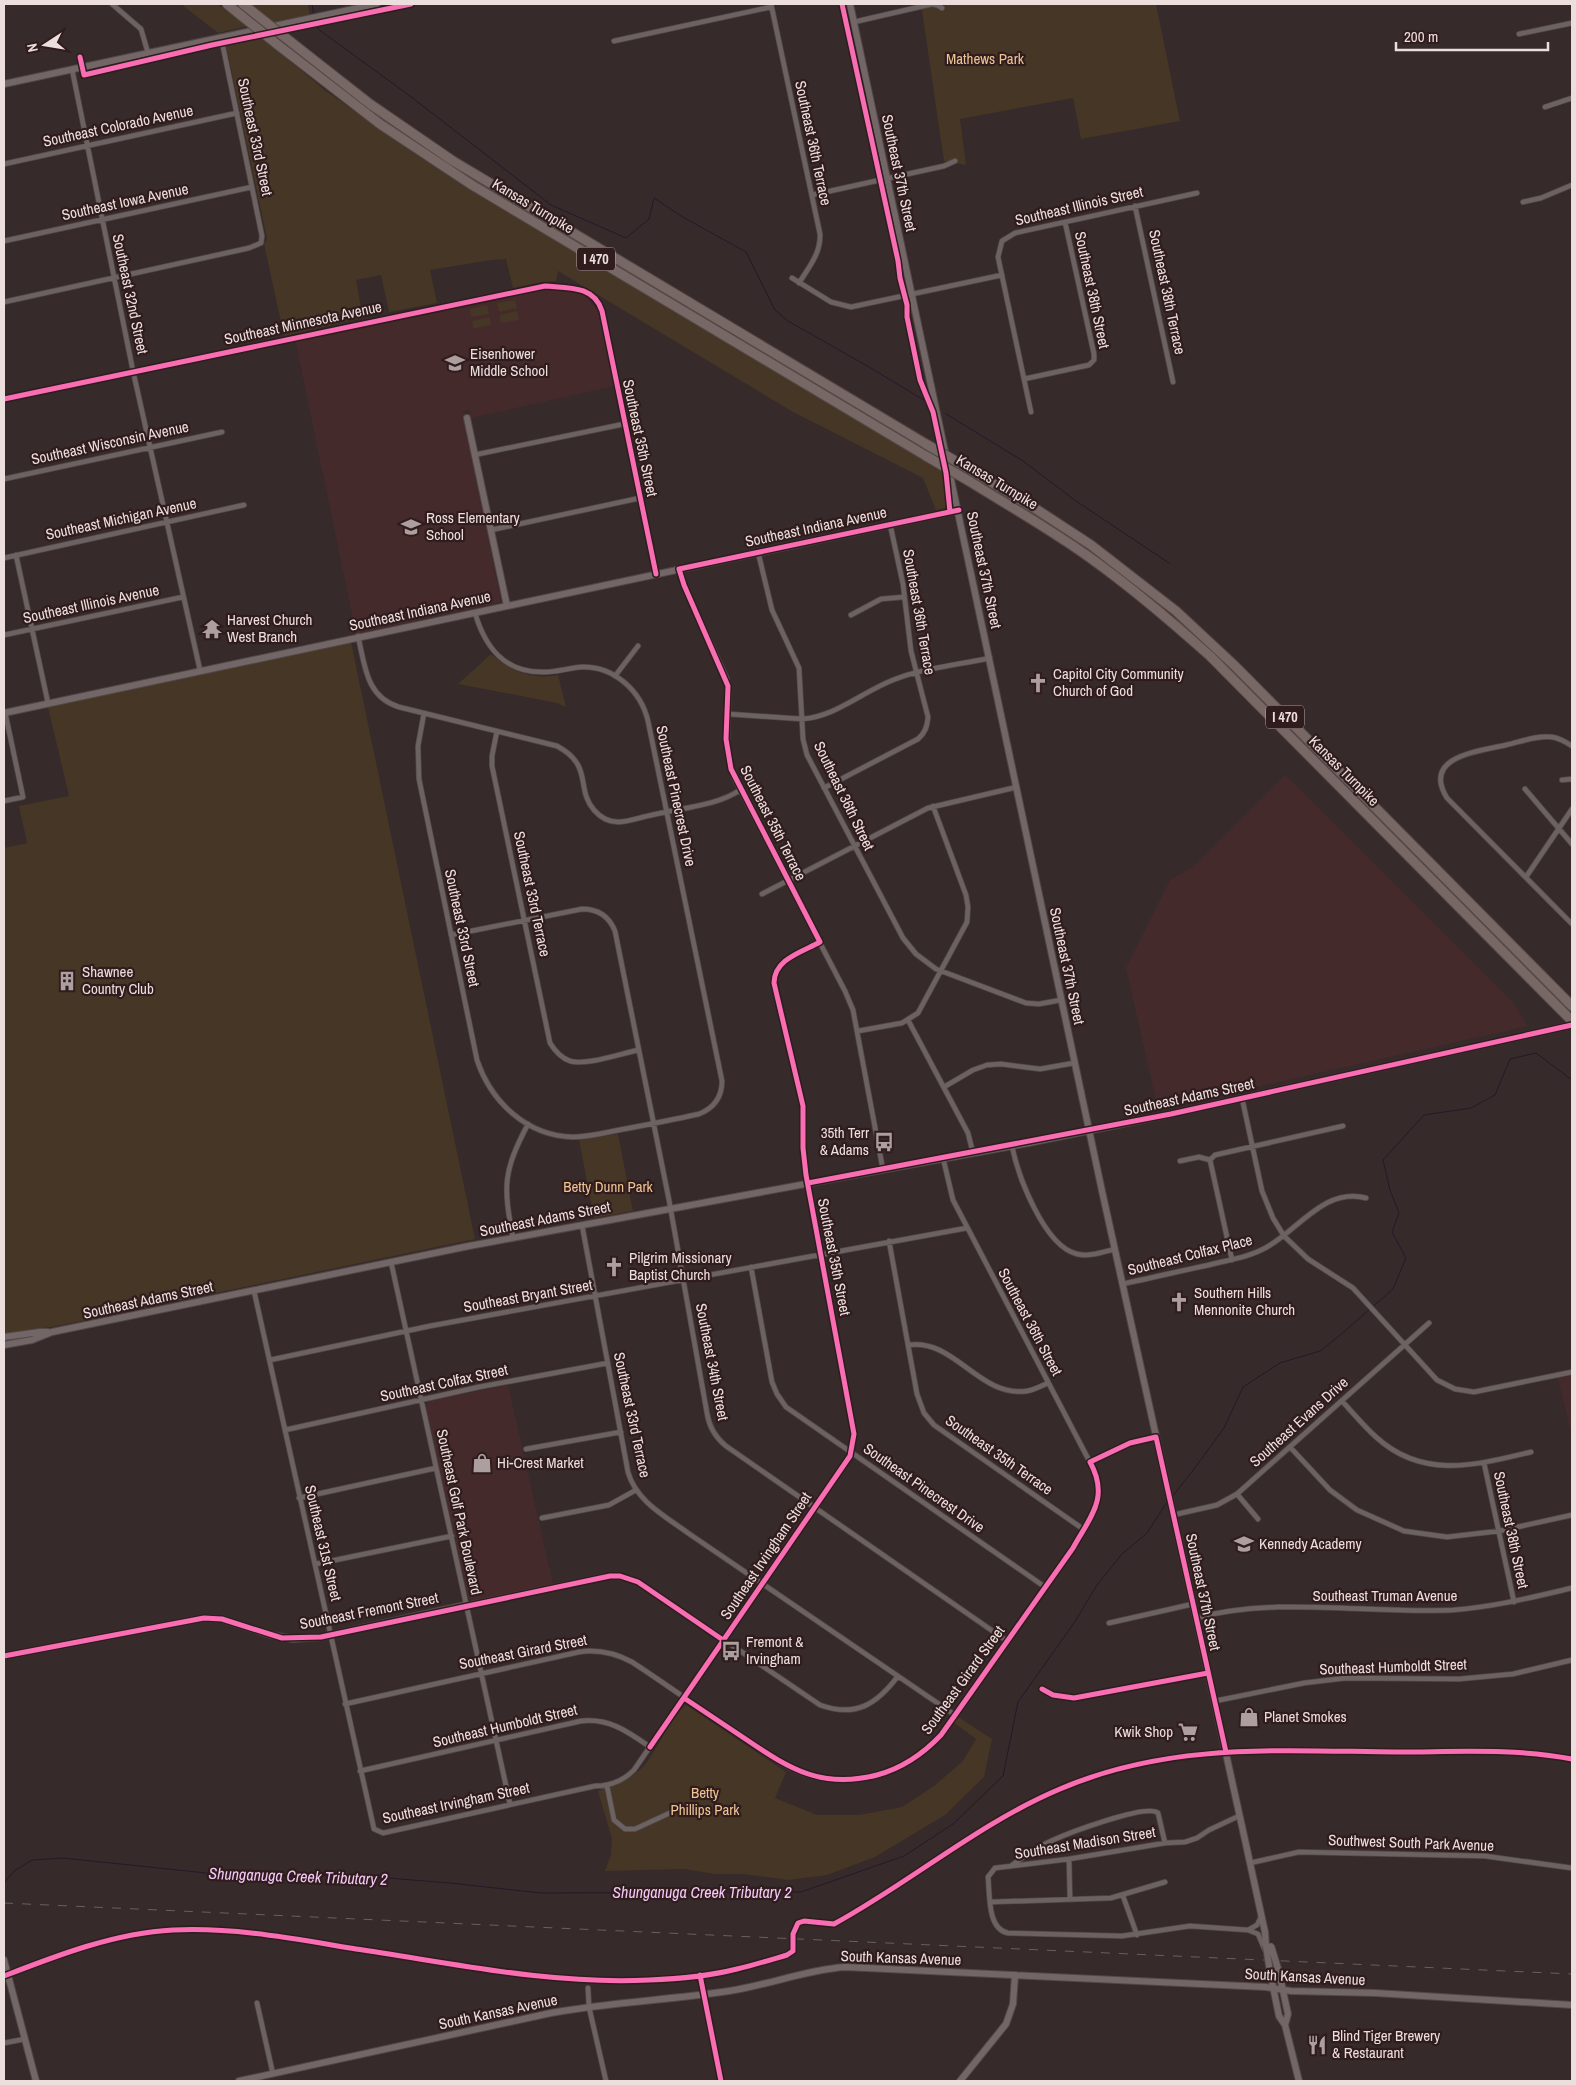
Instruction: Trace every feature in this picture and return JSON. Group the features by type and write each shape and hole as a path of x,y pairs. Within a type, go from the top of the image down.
{"highway":[{"name":"Kansas Turnpike","path":"227,4 355,105 448,170 969,481 1088,556 1174,623 1210,656 1572,1021"},
{"name":"Kansas Turnpike","path":"243,4 370,104 453,161 966,467 1071,532 1122,568 1176,611 1235,666 1572,1006"}],"main road":[{"path":"4,84 378,4"},
{"name":"Southeast 37th Street","path":"850,4 959,510 1074,1063 1215,1701 1265,1932 1266,1946"},
{"path":"467,418 507,606"},
{"name":"Southeast Indiana Avenue","path":"4,712 959,510"},
{"name":"Southeast Adams Street","path":"4,1345 32,1340 52,1332 391,1262 1012,1146 1242,1098 1572,1025"},
{"name":"Southeast Adams Street","path":"4,1337 52,1332"},
{"name":"Southeast Fremont Street","path":"4,1656 204,1618 222,1619 282,1638 311,1638 466,1605"},
{"path":"1266,1946 1266,1955 1279,2016 1285,2025 1299,2081"},
{"path":"1266,1946 1279,1972 1288,2014 1285,2025"},
{"path":"4,1960 36,2081"},
{"name":"South Kansas Avenue","path":"239,2081 552,2012 589,2006 703,1995 752,1987 818,1970 845,1967 1572,2005"},
{"path":"960,2081 1006,2024 1013,2004 1015,1975"}],"street":[{"path":"112,4 142,29 148,53"},
{"path":"854,22 932,4 937,4 942,8"},
{"path":"614,41 771,5"},
{"name":"Southeast 36th Terrace","path":"771,5 812,195 820,242 817,254 799,283"},
{"path":"1519,34 1572,22"},
{"name":"Southeast 33rd Street","path":"114,279 248,248 261,243 262,236 221,37"},
{"name":"Southeast 32nd Street","path":"72,69 133,371 200,670"},
{"path":"1545,107 1572,98"},
{"name":"Southeast Colorado Avenue","path":"4,164 237,113"},
{"path":"812,195 944,166 955,161"},
{"path":"1523,202 1572,185"},
{"name":"Southeast Iowa Avenue","path":"4,240 252,187"},
{"name":"Southeast Illinois Street","path":"1030,412 998,251 1006,237 1014,232 1197,193"},
{"name":"Southeast 38th Terrace","path":"1135,206 1173,382"},
{"name":"Southeast 38th Street","path":"1024,379 1092,363 1094,354 1065,222"},
{"path":"792,278 831,302 851,307 1002,275"},
{"path":"4,302 114,279"},
{"name":"Southeast Minnesota Avenue","path":"4,399 545,286 582,289 592,295 600,308"},
{"name":"Southeast 35th Street","path":"600,308 656,574"},
{"path":"474,455 624,424"},
{"name":"Southeast Wisconsin Avenue","path":"4,479 222,432"},
{"path":"491,530 640,498"},
{"name":"Southeast Michigan Avenue","path":"4,558 244,505"},
{"name":"Southeast 36th Terrace","path":"824,788 918,739 924,733 928,718 908,632 904,597 890,524"},
{"name":"Southeast 36th Street","path":"758,552 772,610 799,668 804,746 903,938 921,958 941,971 1026,1003 1039,1004 1061,1000"},
{"path":"16,555 48,703"},
{"name":"Southeast 35th Terrace","path":"679,569 684,585 727,679 729,693 727,751 731,769 740,790 849,999 858,1031 883,1170"},
{"name":"Southeast Illinois Avenue","path":"4,635 183,597"},
{"path":"851,615 874,602 904,597"},
{"name":"Southeast Pinecrest Drive","path":"475,612 481,633 490,648 512,666 537,672 586,667 602,670 615,676 633,691 645,711 722,1081 721,1092 717,1101"},
{"path":"358,636 367,679 375,693 392,705 553,744 570,754 580,769 590,806 604,819 617,822 624,821 719,800 740,790"},
{"path":"615,676 638,646"},
{"path":"728,714 802,719 824,714 886,683 917,673 990,658"},
{"path":"4,712 23,796 4,801"},
{"name":"Southeast 33rd Street","path":"424,713 418,746 419,779 474,1048 481,1072 499,1101 512,1114 528,1124 549,1133 574,1137 654,1124 704,1112 717,1101"},
{"name":"Southeast 33rd Terrace","path":"497,731 492,766 549,1040 554,1049 570,1061 582,1061 639,1050"},
{"path":"1572,746 1560,739 1544,737 1458,756 1447,764 1444,770 1442,786 1447,798 1572,924"},
{"path":"1562,780 1572,779"},
{"path":"788,880 933,806 1017,787"},
{"path":"1526,789 1558,830 1572,844"},
{"path":"858,1031 908,1020 920,1010 965,927 968,907 966,895 933,806"},
{"path":"1526,878 1572,809"},
{"name":"Southeast 35th Terrace","path":"762,894 788,880"},
{"name":"Southeast 34th Street","path":"524,920 582,908 594,910 605,916 615,931 654,1124 711,1428 726,1446 1007,1641"},
{"path":"451,935 524,920"},
{"name":"Southeast 35th Street","path":"820,942 782,963 776,970 774,980 803,1106 803,1156 854,1427 851,1453"},
{"path":"908,1020 968,1133 973,1153"},
{"path":"944,1087 973,1070 987,1065 1001,1064 1040,1069 1074,1063"},
{"path":"1242,1098 1262,1191 1273,1218 1284,1236 1308,1259 1353,1288 1437,1380 1464,1391 1481,1391 1572,1372"},
{"path":"513,1238 507,1206 507,1174 512,1157 528,1124"},
{"path":"1210,1160 1216,1154 1343,1126"},
{"name":"Southeast Colfax Place","path":"1012,1146 1020,1177 1047,1231 1058,1244 1070,1252 1081,1255 1115,1249"},
{"path":"1180,1161 1199,1157 1210,1160"},
{"name":"Southeast 36th Street","path":"943,1158 951,1194 1096,1474 1098,1495"},
{"path":"1210,1160 1232,1260"},
{"name":"Southeast Colfax Place","path":"1122,1284 1232,1260 1267,1248 1316,1209 1332,1200 1354,1195 1366,1198"},
{"name":"Southeast 33rd Terrace","path":"582,1225 630,1479 636,1490 646,1501 688,1533 955,1715"},
{"name":"Southeast Bryant Street","path":"270,1360 406,1331 967,1228"},
{"name":"Southeast 35th Terrace","path":"889,1241 919,1401 924,1413 934,1425 1083,1529"},
{"name":"Southeast Golf Park Boulevard","path":"391,1262 510,1804"},
{"name":"Southeast Pinecrest Drive","path":"752,1267 772,1382 777,1394 793,1413 1045,1587"},
{"name":"Southeast 31st Street","path":"254,1291 374,1829"},
{"name":"Southeast Evans Drive","path":"1173,1513 1217,1505 1237,1494 1429,1323"},
{"path":"908,1345 922,1344 935,1348 991,1385 1004,1390 1029,1391 1048,1383"},
{"name":"Southeast Colfax Street","path":"286,1430 421,1400 608,1363"},
{"path":"1342,1400 1377,1438 1401,1454 1436,1466 1472,1465 1531,1452"},
{"path":"526,1449 621,1432"},
{"path":"1090,1462 1130,1443 1156,1437"},
{"path":"1290,1447 1330,1490 1357,1510 1404,1531 1447,1537 1499,1531 1572,1515"},
{"name":"Southeast Irvingham Street","path":"374,1829 383,1833 595,1786 606,1786 628,1775 684,1698 851,1453"},
{"name":"Southeast 38th Street","path":"1484,1463 1514,1602"},
{"path":"300,1498 436,1468"},
{"path":"542,1518 609,1505 636,1490"},
{"path":"1237,1494 1258,1519"},
{"name":"Southeast Girard Street","path":"345,1704 579,1652 605,1652 632,1662 786,1766 810,1776 830,1779 849,1780 868,1777 903,1766 933,1743 955,1715 1073,1548 1094,1514 1098,1495"},
{"path":"316,1564 452,1536"},
{"name":"Southeast Fremont Street","path":"466,1605 597,1578 620,1576 646,1587 810,1700 831,1708 851,1709 874,1701 884,1694 898,1676"},
{"name":"Southeast Truman Avenue","path":"1196,1618 1211,1614 1267,1608 1453,1610 1514,1602 1572,1588"},
{"path":"1109,1623 1193,1604"},
{"name":"Southeast Humboldt Street","path":"1215,1701 1304,1682 1346,1678 1460,1679 1513,1674 1572,1660"},
{"path":"1042,1689 1053,1695 1074,1698 1208,1673"},
{"name":"Southeast Humboldt Street","path":"360,1771 580,1721 596,1720 624,1729 650,1746"},
{"path":"606,1786 614,1820 625,1829 635,1829 674,1811"},
{"path":"1010,1867 1036,1848 1066,1835 1126,1815 1151,1810 1156,1811 1165,1843"},
{"name":"Southeast Madison Street","path":"1137,1935 1108,1937 1008,1933 1000,1930 994,1922 989,1873 995,1868 1069,1859 1165,1843 1191,1841 1239,1816"},
{"name":"Southwest South Park Avenue","path":"1250,1863 1299,1852 1485,1856 1572,1868"},
{"path":"1069,1859 1070,1899"},
{"path":"991,1902 1112,1898 1165,1882"},
{"path":"1123,1896 1137,1935 1190,1926 1248,1930 1258,1934 1266,1946"},
{"path":"1248,1930 1257,1925 1261,1916"},
{"path":"588,1988 589,2006 606,2081"},
{"path":"703,1995 721,2081"},
{"path":"257,2002 273,2074"},
{"path":"4,2042 25,2039"}],"shaded area":[{"path":"551,288 584,295 598,311 615,386 471,418 469,410 463,411 501,602 356,634 295,339"},
{"path":"1285,775 1514,1004 1528,1026 1158,1109 1126,968 1170,880 1194,866"},
{"path":"1572,1375 1572,1438 1558,1378"},
{"path":"508,1385 553,1584 472,1601 468,1598 425,1406 428,1401"}],"green space":[{"path":"181,4 217,4 248,26 218,33"},
{"path":"251,4 312,4 308,5 310,15 274,23"},
{"name":"Mathews Park","path":"921,4 1156,4 1180,121 1081,139 1073,98 960,119 966,165 944,161"},
{"path":"256,33 326,91 473,192 946,472 954,503 952,506 936,510 923,478 793,412 558,271 556,281 513,288 506,259 430,270 437,303 389,312 381,275 356,280 363,318 284,336 264,244 267,239 226,45 230,39"},
{"path":"515,300 517,308 499,312 497,303"},
{"path":"487,305 489,314 471,317 470,309"},
{"path":"517,311 519,320 501,323 499,315"},
{"path":"490,317 491,325 473,329 472,321"},
{"name":"Shawnee Country Club","path":"351,642 475,1239 62,1325 4,1335 4,848 27,843 19,806 69,796 48,707"},
{"path":"491,654 506,665 522,673 539,676 558,675 566,707 557,703 458,684"},
{"name":"Betty Dunn Park","path":"618,1134 633,1211 594,1218 579,1140"},
{"name":"Betty Phillips Park","path":"686,1705 786,1772 775,1798 817,1815 859,1815 902,1807 934,1786 963,1761 976,1739 953,1722 957,1716 992,1739 984,1777 945,1815 875,1857 827,1875 789,1880 743,1874 715,1874 684,1869 605,1871 611,1855 612,1839 598,1791 624,1780 642,1768 652,1755 669,1725"}],"waterway":[{"path":"312,4 314,15"},
{"path":"315,19 318,29 410,96 551,205 626,238 649,219 654,198 681,216 746,252 775,310 788,321 927,402"},
{"path":"946,414 1023,461 1076,501 1169,563"},
{"name":"Shunganuga Creek Tributary 2","path":"1172,1497 1224,1428 1243,1387 1280,1363 1320,1351 1393,1289 1406,1258 1392,1232 1399,1213 1390,1190 1383,1160 1424,1115 1471,1108 1495,1095 1510,1059 1536,1053 1572,1080"},
{"name":"Shunganuga Creek Tributary 2","path":"4,1883 14,1871 32,1860 63,1858 235,1876 350,1875 541,1893 801,1892 904,1856 953,1824 1003,1776 1018,1702 1074,1623 1097,1585 1122,1554 1147,1533 1167,1502"}],"railway":[{"path":"4,1903 1572,1974"}],"cycle path":[{"path":"80,57 84,75 212,45 411,4"},
{"path":"842,4 898,261 920,380 933,412 946,473 950,512"},
{"path":"4,399 545,286 579,290 593,296 602,311 656,574"},
{"path":"650,1747 850,1456 854,1434 806,1175 803,1148 803,1106 774,983 775,975 784,962 820,942 731,769 726,739 728,686 684,585 679,569 959,510"},
{"path":"808,1183 1171,1114 1572,1025"},
{"path":"684,1698 763,1751 808,1774 840,1780 858,1779 877,1775 904,1764 920,1754 941,1735 1073,1548 1091,1517 1098,1497 1096,1475 1090,1462 1130,1443 1156,1437 1226,1752"},
{"path":"4,1656 204,1618 222,1619 282,1638 321,1637 610,1576 620,1576 638,1582 723,1640"},
{"path":"1042,1689 1053,1695 1074,1698 1208,1673"},
{"path":"4,1976 108,1940 173,1930 242,1932 539,1976 612,1981 660,1980 704,1975 787,1955 793,1951 793,1934 798,1923 804,1921 834,1924 973,1836 1030,1803 1060,1789 1101,1774 1142,1763 1184,1756 1268,1751 1506,1752 1572,1759"},
{"path":"700,1975 721,2081"}],"place":[{"name":"Eisenhower Middle School","path":"455,363"},
{"name":"Ross Elementary School","path":"411,527"},
{"name":"Harvest Church West Branch","path":"212,629"},
{"name":"Capitol City Community Church of God","path":"1038,683"},
{"name":"Shawnee Country Club","path":"67,981"},
{"name":"35th Terr & Adams","path":"884,1142"},
{"name":"Pilgrim Missionary Baptist Church","path":"614,1267"},
{"name":"Southern Hills Mennonite Church","path":"1179,1302"},
{"name":"Hi-Crest Market","path":"482,1463"},
{"name":"Kennedy Academy","path":"1244,1544"},
{"name":"Fremont & Irvingham","path":"731,1651"},
{"name":"Planet Smokes","path":"1249,1717"},
{"name":"Kwik Shop","path":"1188,1732"},
{"name":"Blind Tiger Brewery & Restaurant","path":"1317,2045"}]}
